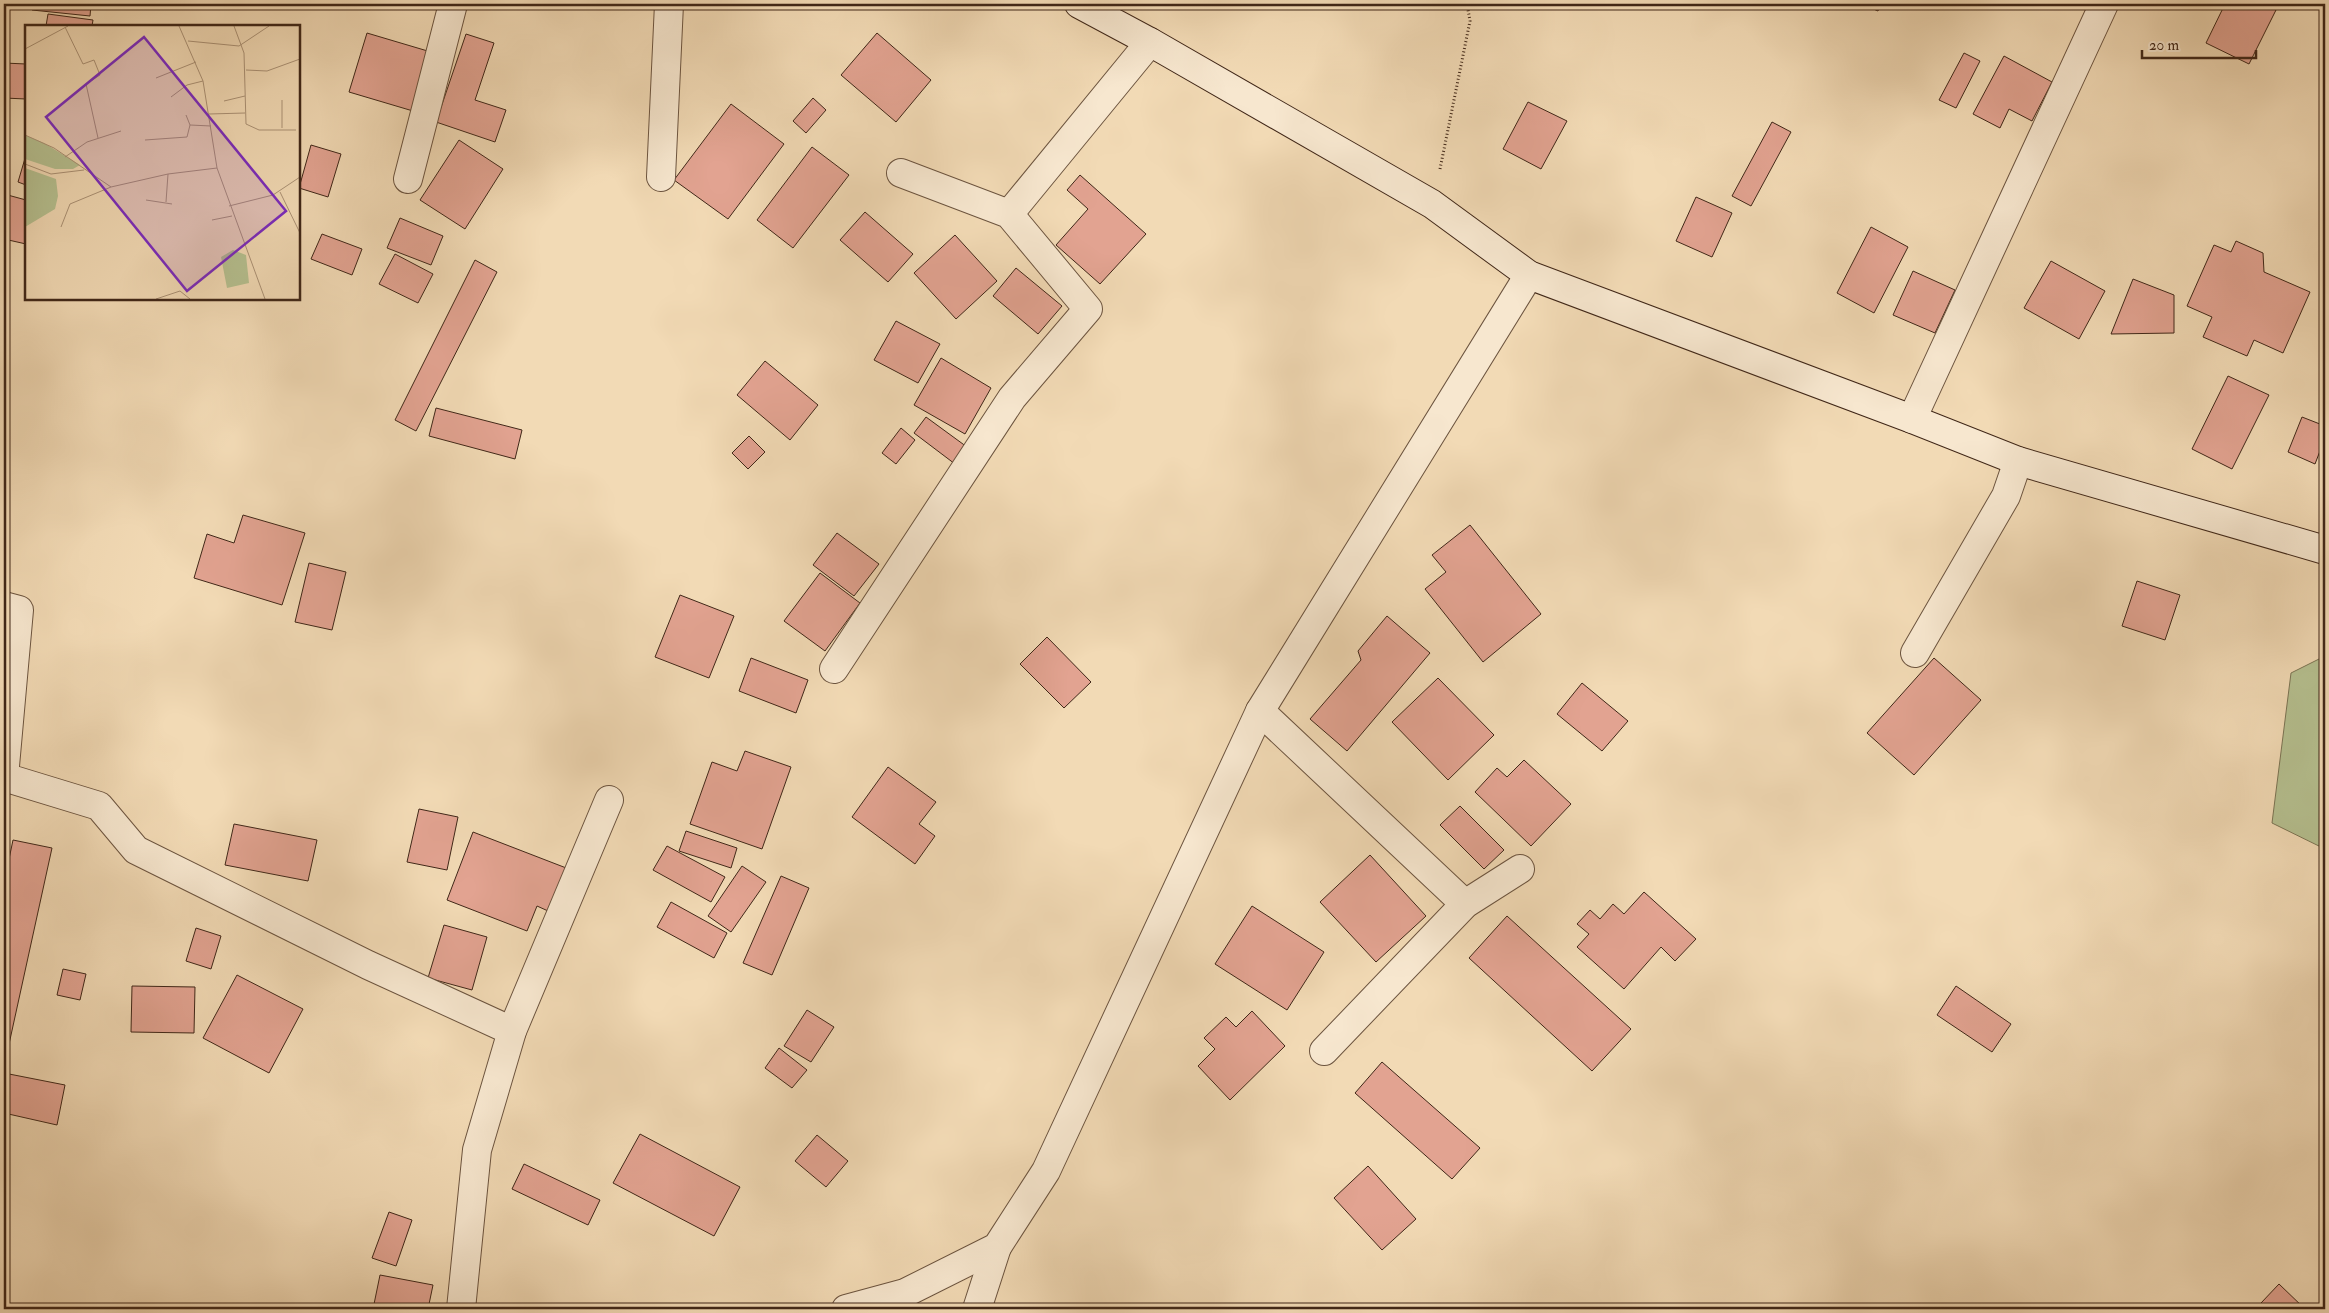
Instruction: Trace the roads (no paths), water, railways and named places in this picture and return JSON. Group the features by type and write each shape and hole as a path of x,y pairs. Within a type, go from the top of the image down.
{"street":[{"path":"408,179 453,4"},
{"path":"661,177 669,4"},
{"path":"1079,4 1150,42 1432,204 1529,275 1912,418 2018,461 2325,550"},
{"path":"1912,418 2104,4"},
{"path":"1009,214 1150,42"},
{"path":"834,669 1012,398 1088,309 1009,214 901,173"},
{"path":"977,1309 997,1247 1046,1171 1260,711 1529,275"},
{"path":"1915,654 2006,496 2018,461"},
{"path":"4,606 19,610 4,777 99,806 136,850 368,965 512,1031"},
{"path":"1260,711 1465,904"},
{"path":"461,1309 477,1150 512,1031 609,800"},
{"path":"1324,1051 1465,904 1520,869"},
{"path":"846,1309 906,1293 997,1247"}]}
